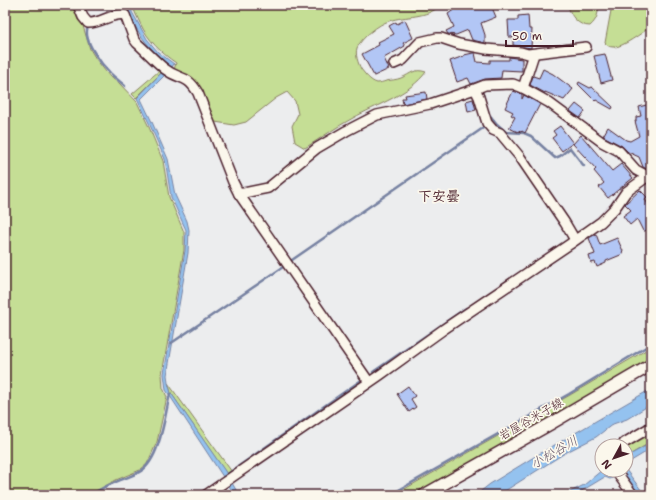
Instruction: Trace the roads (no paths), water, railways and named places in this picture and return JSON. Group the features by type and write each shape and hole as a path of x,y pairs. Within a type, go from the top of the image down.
{"main road":[{"name":"岩屋谷米子線","path":"424,495 651,365"}],"street":[{"path":"78,5 83,17 88,23 93,23 116,15 125,15 134,39 167,71 186,78 193,85 198,93 239,194 369,382"},
{"path":"394,64 403,60 420,42 441,38 459,44 486,49 534,54 586,47"},
{"path":"523,88 534,54"},
{"path":"239,194 268,188 317,148 377,115 430,104 485,85 513,84 523,88 548,102 602,142 619,151 636,170 650,176"},
{"path":"475,89 479,97 486,123 493,130 500,133 520,157 575,240"},
{"path":"206,495 444,329 601,222 615,208 626,192 650,176"},
{"path":"632,438 651,427"},
{"path":"621,478 633,495"}],"water":[{"path":"128,5 131,5 132,12 147,39 158,52 174,64 170,70 141,99 168,159 175,195 187,221 189,230 188,253 167,375 168,383 171,393 225,471 239,495 235,495 166,390 164,374 185,251 186,230 171,197 165,159 137,98 169,65 155,53 143,38 133,22"},
{"name":"小松谷川","path":"651,389 651,404 627,419 613,424 596,437 565,453 500,494 476,495 490,484"},
{"path":"651,443 651,449 634,459 634,453"},
{"path":"594,477 594,478 603,478 575,495 564,495 584,485"},
{"path":"627,478 632,478 645,495 640,495"}],"waterway":[{"path":"86,26 88,27 87,32 90,45 98,59 107,70 125,86"},
{"path":"482,91 488,113 506,132 524,133 531,136 555,158 570,148 584,166"},
{"path":"292,260 486,126"},
{"path":"170,344 283,267"},
{"path":"373,372 466,308"},
{"path":"390,495 569,394 651,344"},
{"path":"226,475 360,381"},
{"path":"91,495 100,489 138,473 147,465 153,457 161,436 170,394"}],"district":[{"name":"下安曇","path":"439,196"}]}
